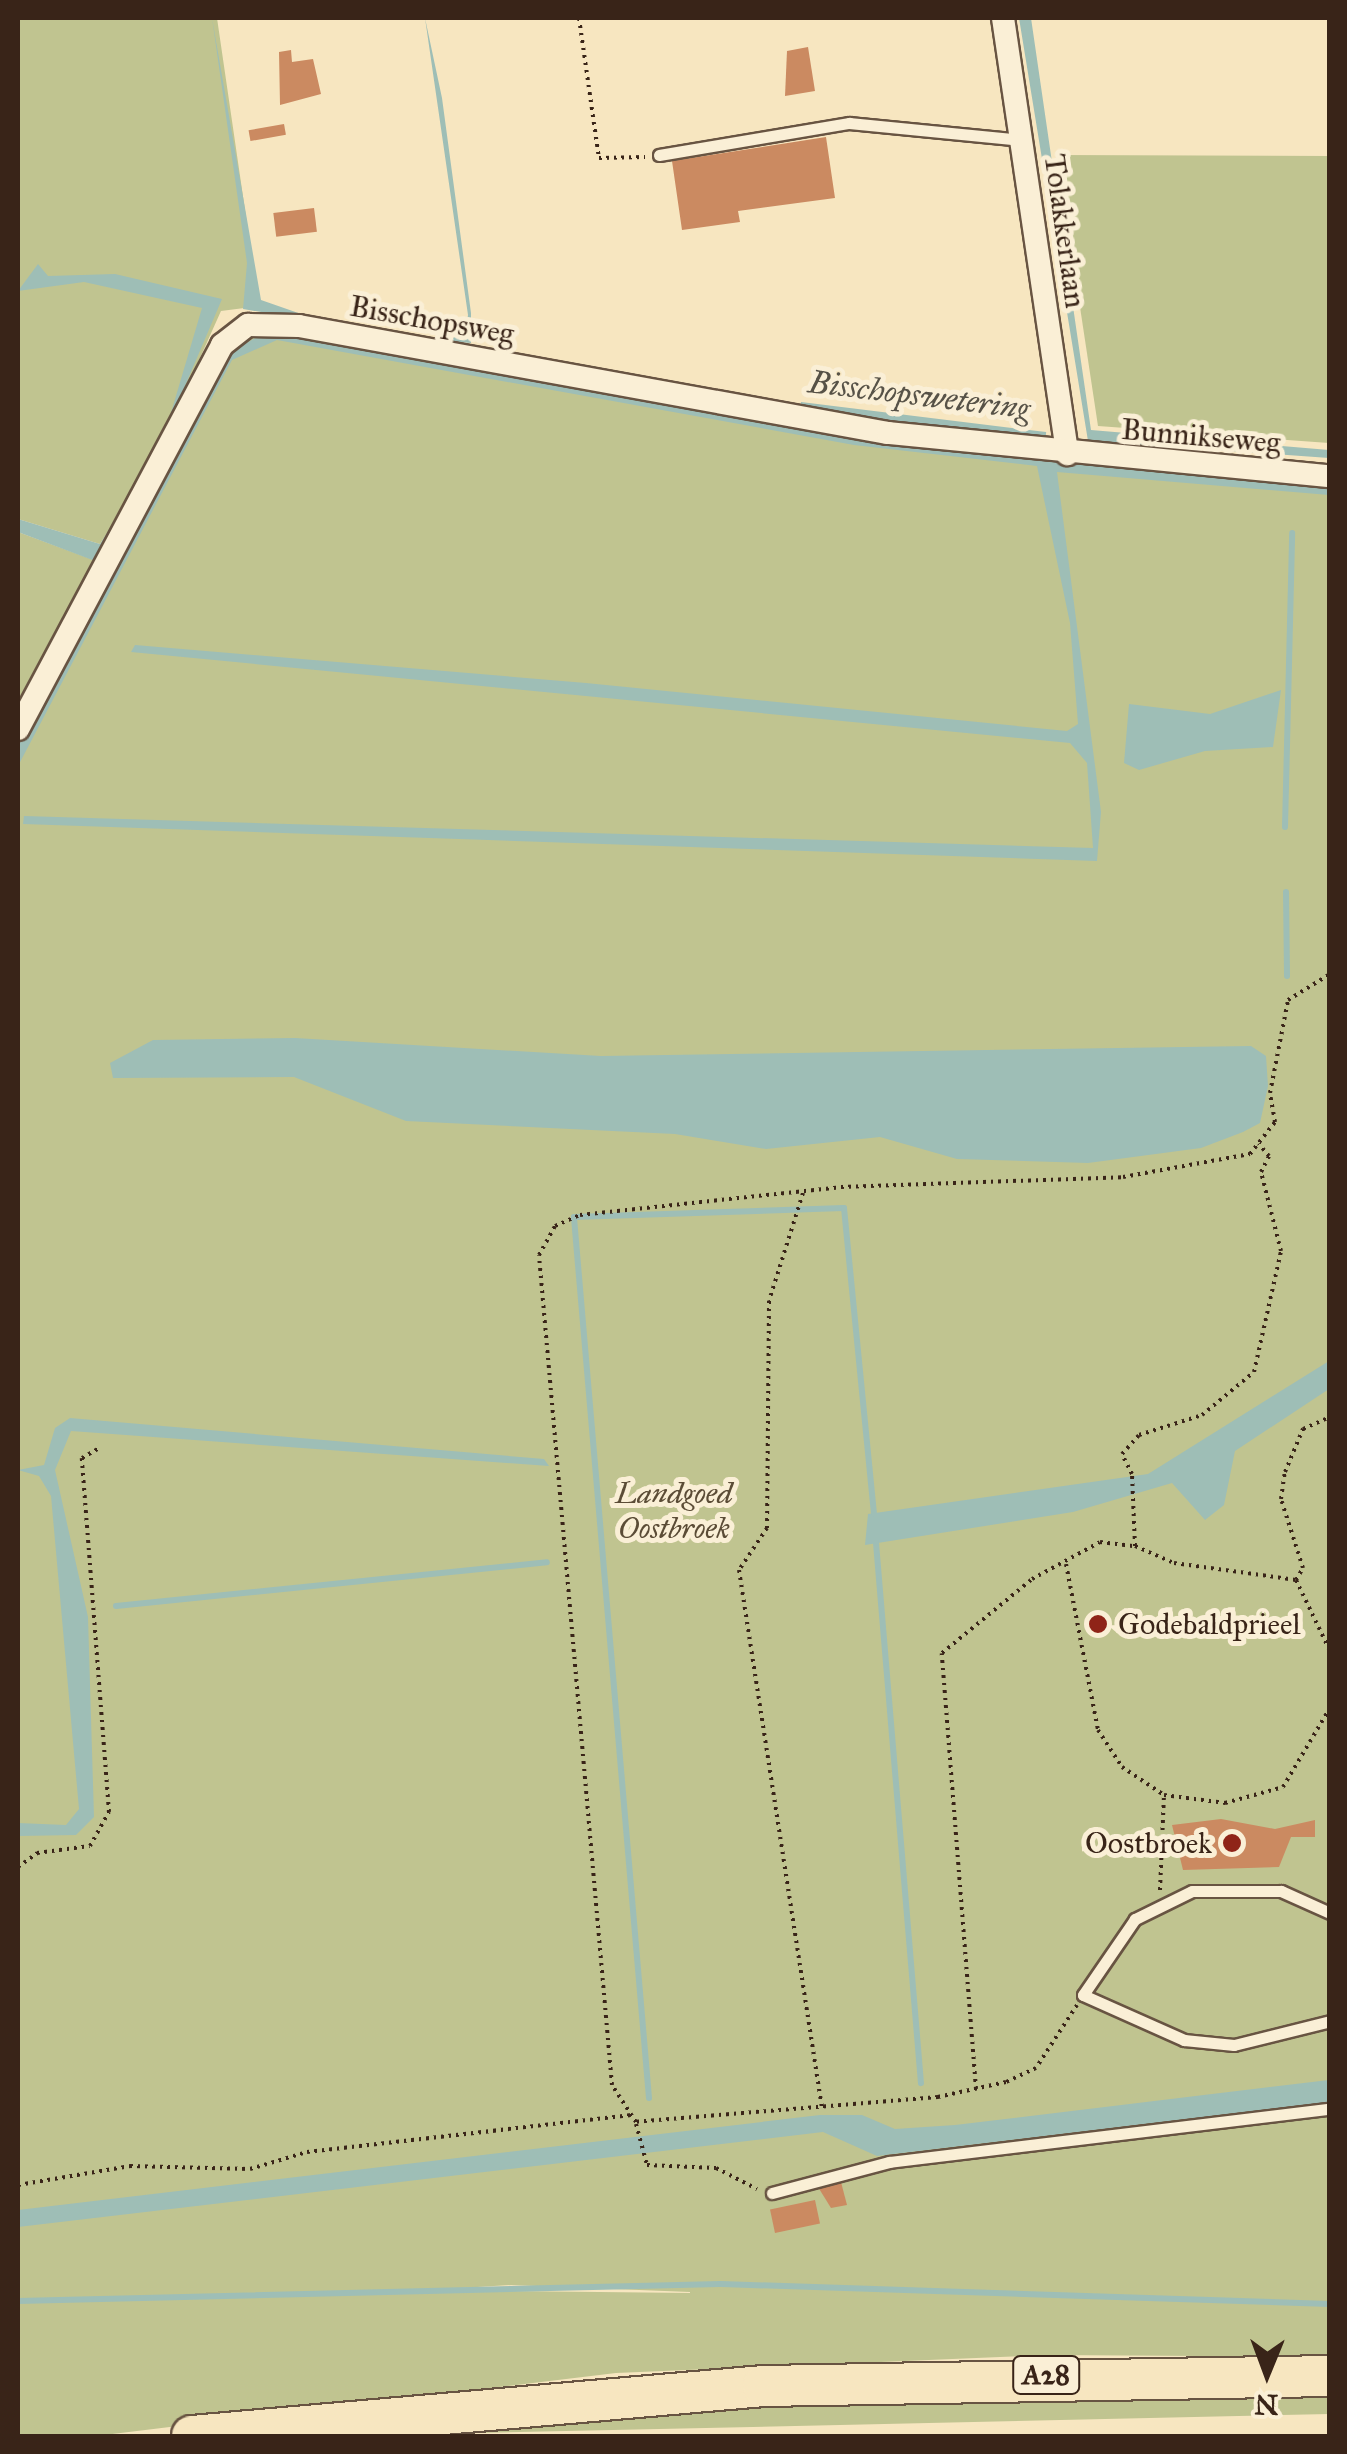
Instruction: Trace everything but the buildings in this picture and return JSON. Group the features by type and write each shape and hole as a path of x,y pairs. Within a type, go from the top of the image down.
{"highway":[{"name":"A28","path":"192,2436 763,2386 1330,2376"}],"street":[{"name":"Tolakkerlaan","path":"1003,18 1068,454"},
{"name":"Bisschopsweg","path":"18,730 222,346 248,325 299,326 838,426 1068,454"},
{"name":"Bunnikseweg","path":"1068,454 1330,476"}],"lane":[{"path":"660,155 848,123 1022,140"},
{"path":"1330,1912 1281,1891 1192,1892 1135,1919 1083,1995 1184,2040 1234,2045 1330,2020"},
{"path":"772,2193 889,2162 1330,2109"}],"path":[{"path":"578,18 599,158 660,155"},
{"path":"772,2193 716,2168 666,2168 640,2156 634,2115 612,2085 539,1255 555,1226 580,1215 804,1191 1123,1177 1208,1168 1259,1144 1271,1131 1288,1000 1330,974"},
{"path":"1135,1546 1132,1474 1122,1454 1138,1435 1202,1415 1240,1388 1266,1347 1282,1227 1259,1144"},
{"path":"804,1191 769,1301 767,1528 739,1570 822,2108"},
{"path":"1296,1580 1303,1568 1281,1500 1285,1472 1303,1428 1330,1417"},
{"path":"18,1867 37,1853 90,1846 109,1812 82,1458 99,1448"},
{"path":"976,2089 942,1653 959,1630 1100,1542 1135,1546 1174,1563 1296,1580"},
{"path":"1066,1564 1098,1730 1122,1768 1164,1795 1226,1803 1283,1787 1330,1708"},
{"path":"1296,1580 1329,1650"},
{"path":"1159,1905 1164,1795"},
{"path":"636,2122 822,2108 976,2089 1036,2068 1083,1995"},
{"path":"18,2185 130,2166 250,2169 306,2152 634,2115"}],"green space":[{"path":"18,18 217,18 259,306 221,311 155,458 100,544 18,519"},
{"path":"1057,155 1329,156 1329,443 1098,426"},
{"name":"Landgoed Oostbroek","path":"242,334 1329,482 1329,2357 1050,2355 616,2373 96,2436 18,2436 18,746","holes":["511,2285 690,2293 428,2290"]},
{"path":"18,532 102,563 18,700"},
{"path":"1330,2390 1329,2414 346,2436 734,2402"}],"water":[{"path":"212,18 261,300 327,323 243,309 247,263"},
{"path":"425,18 442,98 471,313 471,343 443,341 465,334 468,315"},
{"path":"1019,18 1031,18 1091,430 1329,450 1329,458 1088,441"},
{"path":"38,264 48,276 115,274 222,299 165,433 202,308 84,282 18,291"},
{"path":"266,332 839,435 1329,487 1329,495 1057,472 1101,812 1097,861 23,824 24,816 1093,848 1087,763 1070,743 131,652 135,645 586,683 1067,731 1078,724 1070,623 1037,466 854,445 277,340 232,360 18,766 18,746 225,355"},
{"path":"801,402 1046,432 1044,453 798,423"},
{"path":"148,468 18,709 95,561 18,532 18,519 100,544"},
{"path":"1281,690 1273,747 1205,751 1139,770 1124,763 1129,704 1210,714"},
{"path":"295,1038 601,1056 1251,1046 1266,1056 1268,1086 1260,1123 1243,1132 1201,1148 1088,1163 957,1159 880,1137 766,1149 675,1134 406,1121 294,1077 113,1078 110,1063 153,1040"},
{"path":"1329,1361 1329,1389 1235,1451 1224,1505 1205,1520 1172,1483 1073,1512 865,1545 868,1514 1148,1474"},
{"path":"70,1418 544,1459 549,1466 71,1431 55,1470 88,1617 94,1817 76,1835 18,1836 18,1823 66,1825 79,1809 51,1496 39,1476 18,1470 44,1465 55,1428"},
{"path":"1329,2080 1329,2102 877,2156 823,2132 18,2227 18,2210 820,2115 862,2115 895,2129 955,2125"}],"waterway":[{"path":"1285,827 1292,533"},
{"path":"1286,892 1287,976"},
{"path":"649,2098 574,1217 844,1208 874,1514"},
{"path":"876,1543 921,2083"},
{"path":"116,1606 547,1562"},
{"path":"18,2301 721,2284 1330,2304"}],"place":[{"name":"Godebaldprieel","path":"1098,1624"},
{"name":"Oostbroek","path":"1232,1843"}],"water label":[{"name":"Bisschopswetering","path":"919,396"}]}
